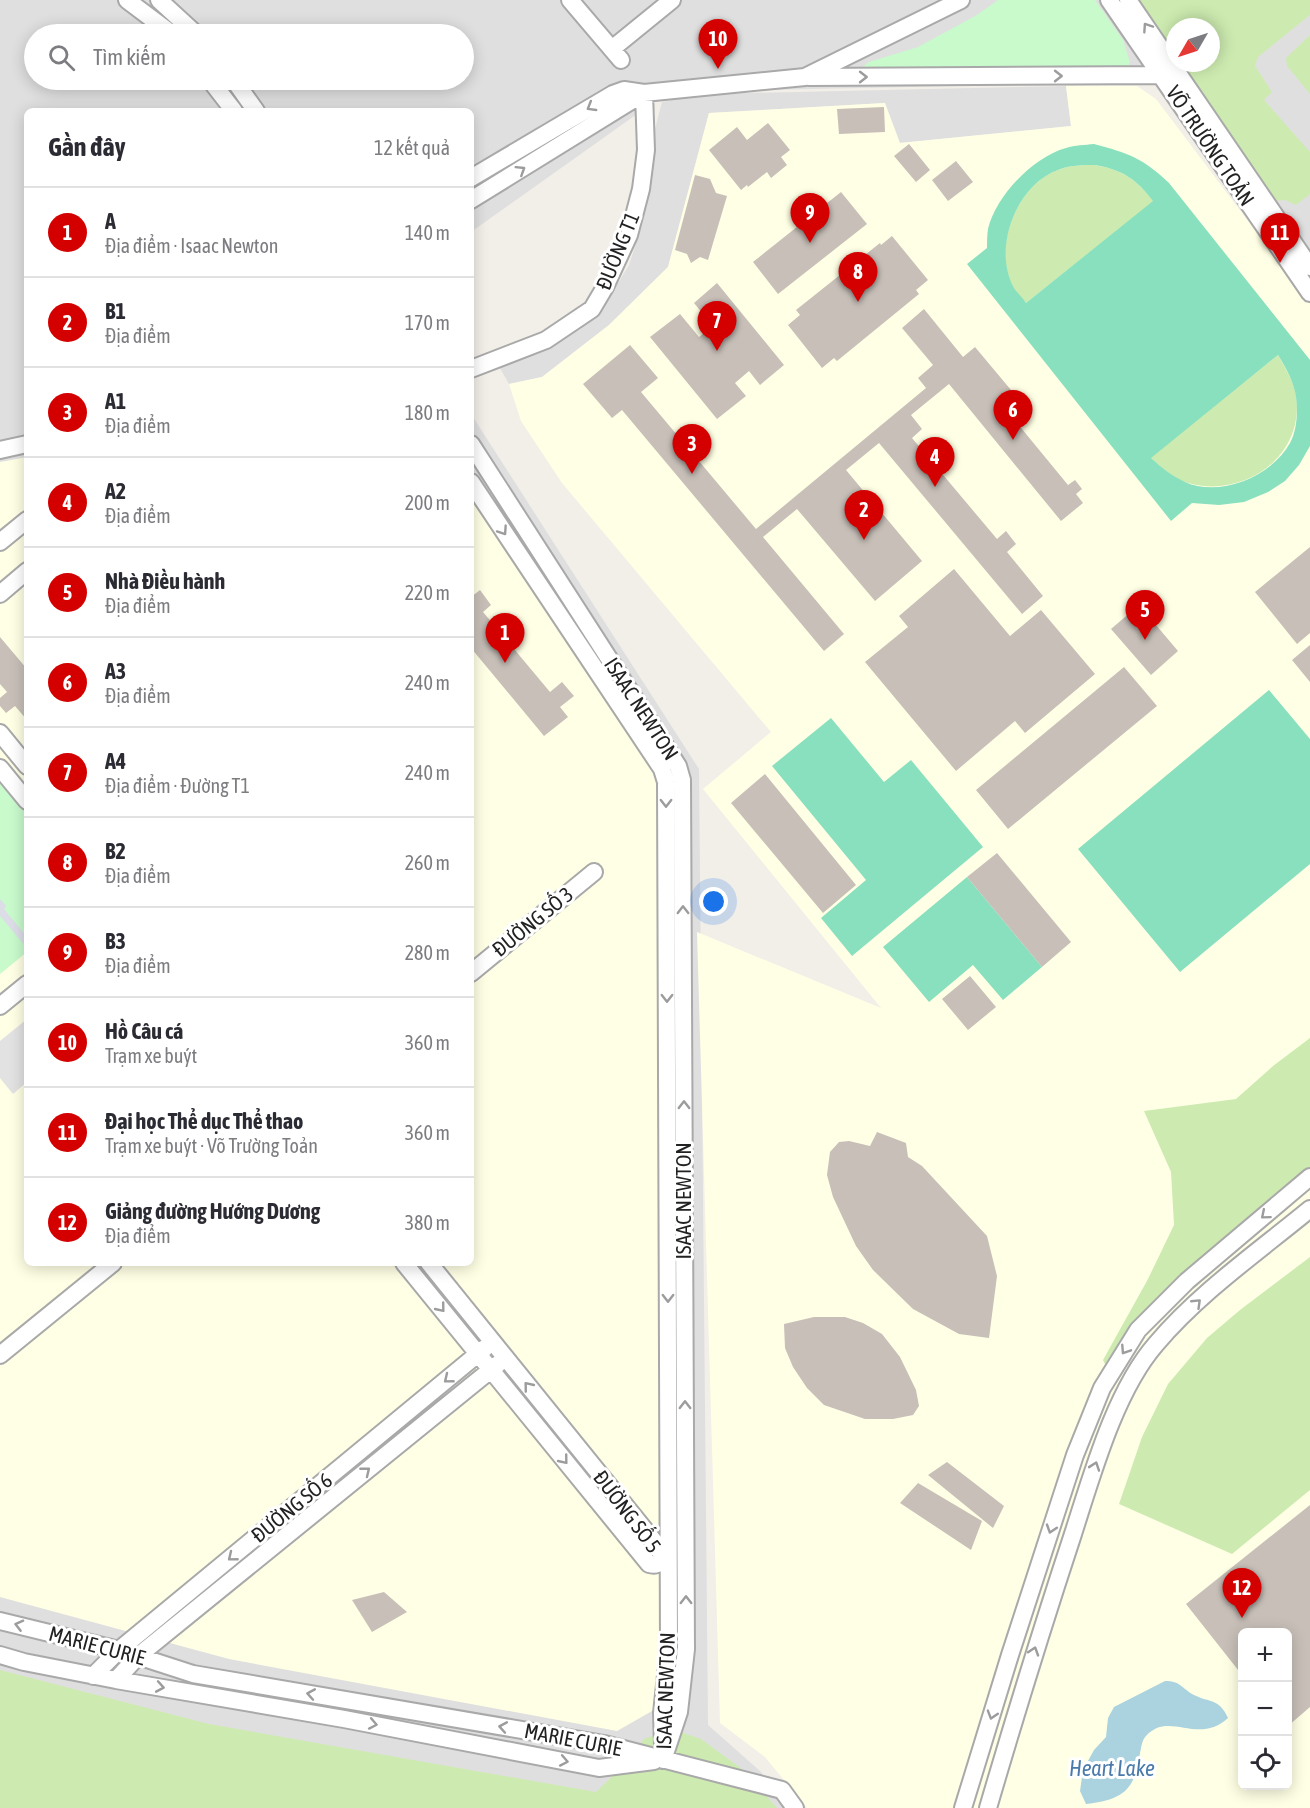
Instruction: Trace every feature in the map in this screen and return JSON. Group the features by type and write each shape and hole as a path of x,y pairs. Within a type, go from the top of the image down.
{"street":[{"path":"127,0 159,24"},
{"path":"159,0 185,24"},
{"path":"570,0 617,54 672,0"},
{"path":"805,77 961,0"},
{"name":"VÕ TRƯỜNG TOẢN","path":"1109,0 1166,70"},
{"name":"VÕ TRƯỜNG TOẢN","path":"1128,0 1166,69"},
{"path":"474,176 613,94 624,90 644,93 805,77 1166,71"},
{"name":"VÕ TRƯỜNG TOẢN","path":"1168,72 1310,267"},
{"name":"VÕ TRƯỜNG TOẢN","path":"1168,72 1310,293"},
{"path":"218,90 232,108"},
{"path":"241,90 254,108"},
{"path":"474,198 644,93"},
{"name":"ĐƯỜNG T1","path":"474,368 546,340 592,309 629,235 641,189 646,150 644,93"},
{"path":"0,450 24,445"},
{"name":"ISAAC NEWTON","path":"474,449 678,766 682,780 687,1649 679,1712 663,1760"},
{"name":"ISAAC NEWTON","path":"474,487 662,769 666,782 669,1647 662,1713 663,1760"},
{"path":"0,542 24,522"},
{"path":"0,594 24,574"},
{"path":"0,733 24,762"},
{"path":"0,768 24,797"},
{"name":"ĐƯỜNG SỐ 3","path":"474,971 594,872"},
{"path":"0,1006 24,986"},
{"path":"963,1808 1075,1455 1102,1388 1138,1330 1187,1281 1310,1178"},
{"path":"988,1808 1031,1662 1096,1463 1131,1382 1155,1344 1202,1298 1310,1209"},
{"path":"0,1355 110,1266"},
{"name":"ĐƯỜNG SỐ 5","path":"406,1266 649,1564 660,1563 663,1558 657,1545 431,1266"},
{"name":"ĐƯỜNG SỐ 6","path":"93,1676 119,1650 493,1342"},
{"name":"ĐƯỜNG SỐ 6","path":"116,1680 138,1656 505,1358"},
{"name":"MARIE CURIE","path":"0,1621 119,1650 193,1674 604,1744 663,1760"},
{"name":"MARIE CURIE","path":"0,1655 93,1676 356,1721 599,1768 663,1760"},
{"path":"663,1760 782,1790 795,1808"}],"shaded area":[{"path":"0,0 1310,0 1310,292 1159,82 668,92 474,230 474,108 24,108 24,1266 474,1266 474,419 699,769 708,1725 760,1771 790,1808 0,1808"},
{"path":"1066,86 1071,126 899,143 884,103 709,113 668,267 609,325 542,377 509,384 500,368 580,327 607,301 629,265 642,225 649,152 662,102 701,94"},
{"path":"1066,86 1137,86 1156,99 1310,303 1310,1808 807,1808 765,1757 720,1723 697,932 881,1008 703,789 771,732 562,483 521,421 509,384 542,377 609,325 668,267 709,113 885,103 900,143 1071,126"},
{"path":"24,458 24,1266 474,1266 474,500 658,770 666,1703 617,1731 229,1659 0,1597 0,462"},
{"path":"0,899 6,906 4,909 24,933 24,944 0,916"},
{"path":"24,1021 24,1085 13,1094 0,1078 0,1041"}],"green space":[{"path":"998,0 1095,0 1123,40 1130,62 1126,73 859,70 869,62 918,47 977,15"},
{"path":"1136,0 1310,0 1310,15 1258,57 1255,66 1272,92 1264,100 1310,152 1310,194 1296,205 1285,200 1274,201 1185,72 1220,72 1220,18 1166,18 1166,45"},
{"path":"1310,35 1310,94 1287,66 1286,58"},
{"path":"1094,144 1134,158 1169,183 1310,360 1310,446 1299,465 1285,481 1268,492 1244,502 1219,505 1192,503 1171,521 967,264 987,248 988,229 992,216 1007,191 1029,169 1041,160 1069,147","holes":["1095,165 1128,177 1153,201 1026,303 1014,288 1008,272 1007,237 1012,220 1030,189 1043,178 1072,166","1278,355 1293,386 1297,415 1296,427 1290,443 1271,465 1244,481 1214,487 1185,482 1151,458"]},
{"path":"1095,165 1122,173 1154,201 1026,303 1014,289 1005,256 1012,220 1020,204 1030,189 1043,178 1058,170 1072,166"},
{"path":"1278,355 1295,390 1296,418 1291,438 1280,455 1266,468 1249,479 1229,485 1209,486 1178,479 1150,457"},
{"path":"1269,690 1310,739 1310,864 1180,972 1078,849"},
{"path":"831,718 884,782 911,760 983,847 852,956 821,918 866,880 772,766"},
{"path":"0,781 24,810 24,954 0,974"},
{"path":"967,877 1042,967 1003,1000 973,965 929,1002 883,947"},
{"path":"1310,1038 1310,1167 1134,1324 1106,1366 1103,1360 1148,1279 1174,1225 1171,1172 1144,1111 1236,1099 1273,1066"},
{"path":"1310,1257 1310,1490 1232,1554 1119,1504 1142,1437 1168,1384 1207,1338"},
{"path":"0,1670 209,1724 596,1792 623,1766 644,1739 671,1729 701,1739 742,1769 777,1808 0,1808"}],"water":[{"name":"Heart Lake","path":"1165,1681 1178,1684 1194,1695 1218,1704 1228,1718 1217,1726 1206,1729 1164,1726 1155,1729 1143,1741 1137,1770 1129,1787 1116,1797 1086,1804 1080,1791 1083,1770 1094,1750 1106,1737 1108,1718 1114,1707"}],"building":[{"path":"884,107 885,132 839,134 837,109"},
{"path":"768,123 790,150 781,157 787,165 771,178 767,172 741,190 709,150 737,127 747,140"},
{"path":"909,144 930,170 916,182 894,156"},
{"path":"956,161 973,182 948,201 932,180"},
{"path":"695,175 710,179 716,193 727,196 708,260 700,257 691,263 687,254 675,250"},
{"path":"841,192 867,224 778,294 753,262"},
{"path":"892,236 928,280 916,290 919,294 837,361 834,358 822,368 788,325 800,315 796,310"},
{"path":"717,283 784,365 760,385 749,371 735,383 746,396 717,419 650,337 680,314 699,337 713,326 694,303"},
{"path":"924,309 963,357 975,347 1011,390 998,400 1068,485 1075,480 1082,489 1076,494 1083,503 1061,521 949,384 911,415 922,429 912,438 997,539 1006,531 1016,544 1007,552 1043,596 1022,614 879,443 846,470 922,561 875,601 797,509 763,537 844,634 824,651 622,410 612,418 583,384 630,345 658,378 641,392 756,529 926,388 918,378 933,365 902,328"},
{"path":"1310,547 1310,633 1297,644 1255,592"},
{"path":"954,569 1010,636 1041,610 1095,674 1025,733 1015,721 956,771 865,662 908,627 899,616"},
{"path":"480,590 491,605 483,612 550,692 562,682 574,696 560,707 568,717 544,736 474,652 474,595"},
{"path":"1139,605 1178,651 1151,675 1111,629"},
{"path":"0,637 24,665 24,716 15,706 6,713 0,706 0,698 7,692 0,684"},
{"path":"1310,645 1310,682 1292,660"},
{"path":"1124,667 1157,706 1008,829 976,790"},
{"path":"765,774 856,885 823,913 731,803"},
{"path":"997,853 1071,942 1042,967 967,877"},
{"path":"970,976 996,1007 968,1030 942,999"},
{"path":"877,1132 906,1143 908,1157 922,1166 987,1236 997,1276 989,1338 959,1334 913,1309 873,1270 856,1246 833,1197 827,1175 830,1152 839,1142 849,1141 870,1146"},
{"path":"814,1317 845,1317 863,1323 882,1334 900,1357 916,1390 919,1406 913,1415 893,1419 865,1419 824,1405 807,1388 793,1367 785,1348 784,1324"},
{"path":"947,1462 1004,1506 993,1528 928,1475"},
{"path":"918,1483 982,1521 971,1550 900,1503"},
{"path":"1310,1505 1310,1707 1292,1723 1292,1628 1238,1628 1238,1670 1186,1604"},
{"path":"384,1592 407,1612 372,1632 352,1600"}],"place":[{"name":"Hồ Câu cá","path":"718,69"},
{"name":"B3","path":"810,243"},
{"name":"Đại học Thể dục Thể thao","path":"1280,263"},
{"name":"B2","path":"858,302"},
{"name":"A4","path":"717,351"},
{"name":"A3","path":"1013,440"},
{"name":"A1","path":"692,474"},
{"name":"A2","path":"935,487"},
{"name":"B1","path":"864,540"},
{"name":"Nhà Điều hành","path":"1145,640"},
{"name":"A","path":"505,663"},
{"name":"Giảng đường Hướng Dương","path":"1242,1618"}]}
